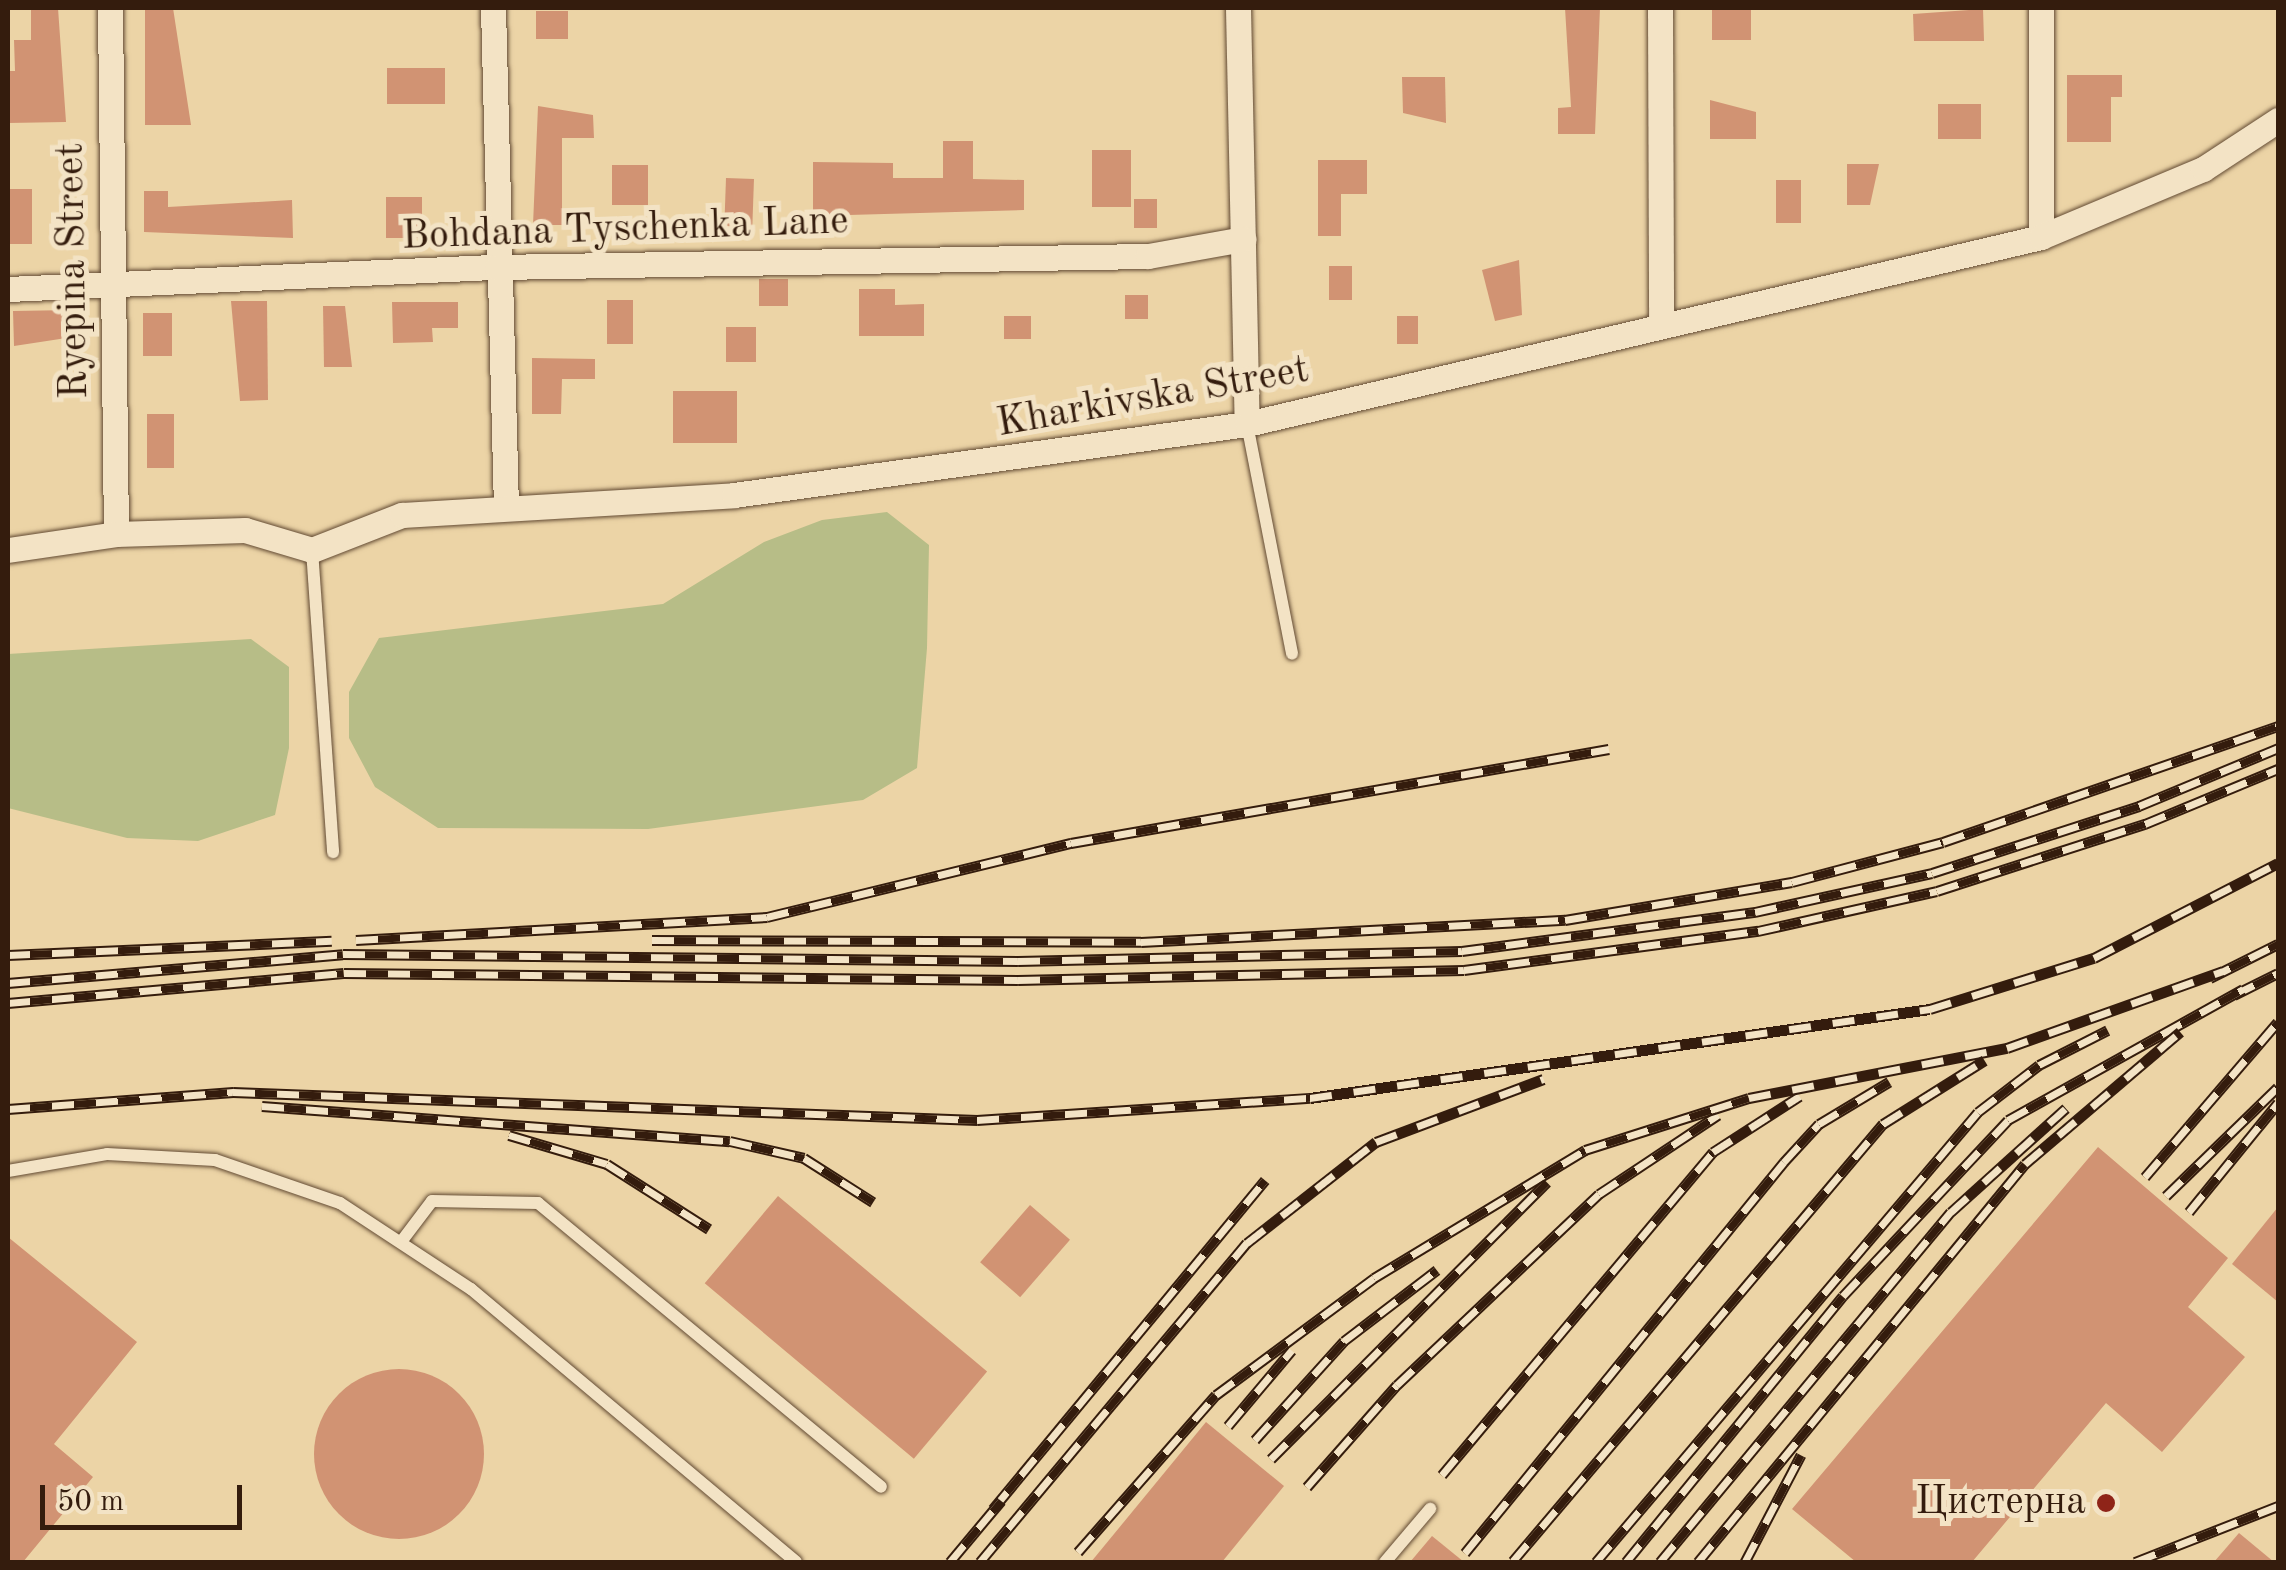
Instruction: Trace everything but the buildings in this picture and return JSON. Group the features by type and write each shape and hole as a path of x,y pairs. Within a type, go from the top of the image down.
{"street":[{"name":"Ryepina Street","path":"110,8 110,290 116,534"},
{"path":"493,8 506,508"},
{"path":"1238,8 1248,424"},
{"path":"1660,8 1661,320"},
{"path":"2041,8 2041,237"},
{"name":"Kharkivska Street","path":"312,550 402,515 955,470 1248,424 1661,320 2041,237 2203,169 2278,120"},
{"name":"Bohdana Tyschenka Lane","path":"8,289 110,290 497,267 1148,256 1244,239"},
{"path":"8,550 116,534 245,530 312,550"}],"lane":[{"path":"1248,424 1292,654"},
{"path":"312,550 334,852"},
{"path":"8,1172 106,1154 216,1160 340,1203 404,1238 796,1562"},
{"path":"404,1238 432,1201 538,1203 881,1486"},
{"path":"1386,1562 1430,1509"}],"green space":[{"path":"887,512 929,545 927,648 917,768 863,800 648,829 438,828 375,787 349,738 349,692 379,638 663,604 764,542 822,520"},
{"path":"251,639 289,667 289,748 275,815 198,841 127,838 8,808 8,654"}],"railway":[{"path":"652,940 1141,942 1565,920 1792,882 1943,842 2278,726"},
{"path":"8,983 343,954 1018,961 1462,951 1755,912 1932,873 2139,806 2278,748"},
{"path":"356,940 767,917 1071,843 1609,749"},
{"path":"8,1003 344,973 1018,980 1464,970 1758,931 1937,891 2145,824 2278,769"},
{"path":"8,1109 233,1092 977,1120 1310,1098 1930,1009 2094,958 2278,863"},
{"path":"8,955 332,941"},
{"path":"2210,978 2278,944"},
{"path":"1078,1552 1216,1395 1374,1278 1585,1150 1749,1098 2007,1048 2223,971"},
{"path":"2234,995 2278,973"},
{"path":"1626,1562 1843,1296 2008,1120 2243,989"},
{"path":"2145,1177 2278,1022"},
{"path":"1596,1562 1978,1112 2039,1065 2108,1030"},
{"path":"1698,1562 2025,1164 2180,1032"},
{"path":"1513,1561 1883,1124 1985,1060"},
{"path":"980,1562 1247,1243 1376,1142 1544,1079"},
{"path":"1465,1553 1784,1162 1819,1124 1889,1082"},
{"path":"2166,1196 2278,1087"},
{"path":"1442,1475 1713,1152 1800,1096"},
{"path":"2189,1212 2278,1103"},
{"path":"262,1106 730,1141 804,1158 873,1202"},
{"path":"1660,1562 1951,1212 2066,1108"},
{"path":"1307,1487 1397,1385 1599,1194 1718,1115"},
{"path":"509,1135 607,1164 709,1229"},
{"path":"993,1509 1265,1180"},
{"path":"1271,1459 1547,1182"},
{"path":"1255,1440 1344,1341 1437,1270"},
{"path":"1228,1426 1292,1350"},
{"path":"1745,1562 1801,1455"},
{"path":"950,1562 1001,1501"},
{"path":"2135,1562 2278,1506"}],"place":[{"name":"Цистерна","path":"2106,1503"}]}
